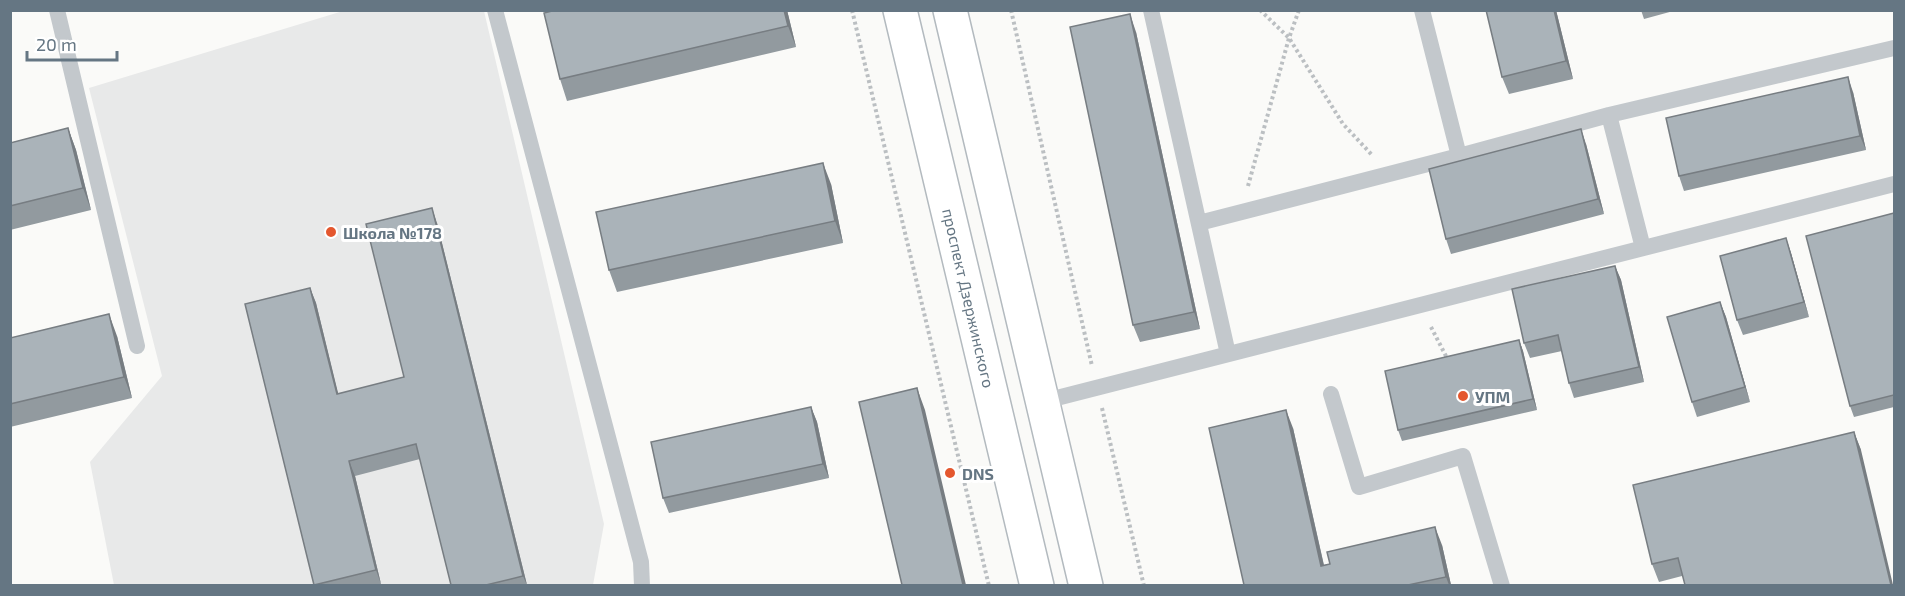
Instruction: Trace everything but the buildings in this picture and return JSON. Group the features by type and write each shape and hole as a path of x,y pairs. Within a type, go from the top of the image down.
{"main road":[{"name":"проспект Дзержинского","path":"900,10 1037,585"},
{"path":"950,10 1086,585"}],"lane":[{"path":"57,10 137,346"},
{"path":"495,10 641,562 642,585"},
{"path":"1151,10 1228,354"},
{"path":"1422,10 1459,156"},
{"path":"1199,223 1609,116 1894,48"},
{"path":"1609,116 1643,248"},
{"path":"1041,402 1894,184"},
{"path":"1331,394 1359,487 1463,456 1502,585"}],"path":[{"path":"852,10 989,585"},
{"path":"1011,10 1144,585"},
{"path":"1260,10 1289,38 1343,124 1390,174"},
{"path":"1240,213 1299,10"},
{"path":"1419,305 1452,366"}],"shaded area":[{"name":"Школа №178","path":"343,11 484,11 604,524 593,585 114,585 90,462 162,376 89,88"}],"place":[{"name":"Школа №178","path":"331,232"},
{"name":"УПМ","path":"1463,396"},
{"name":"DNS","path":"950,473"}]}
